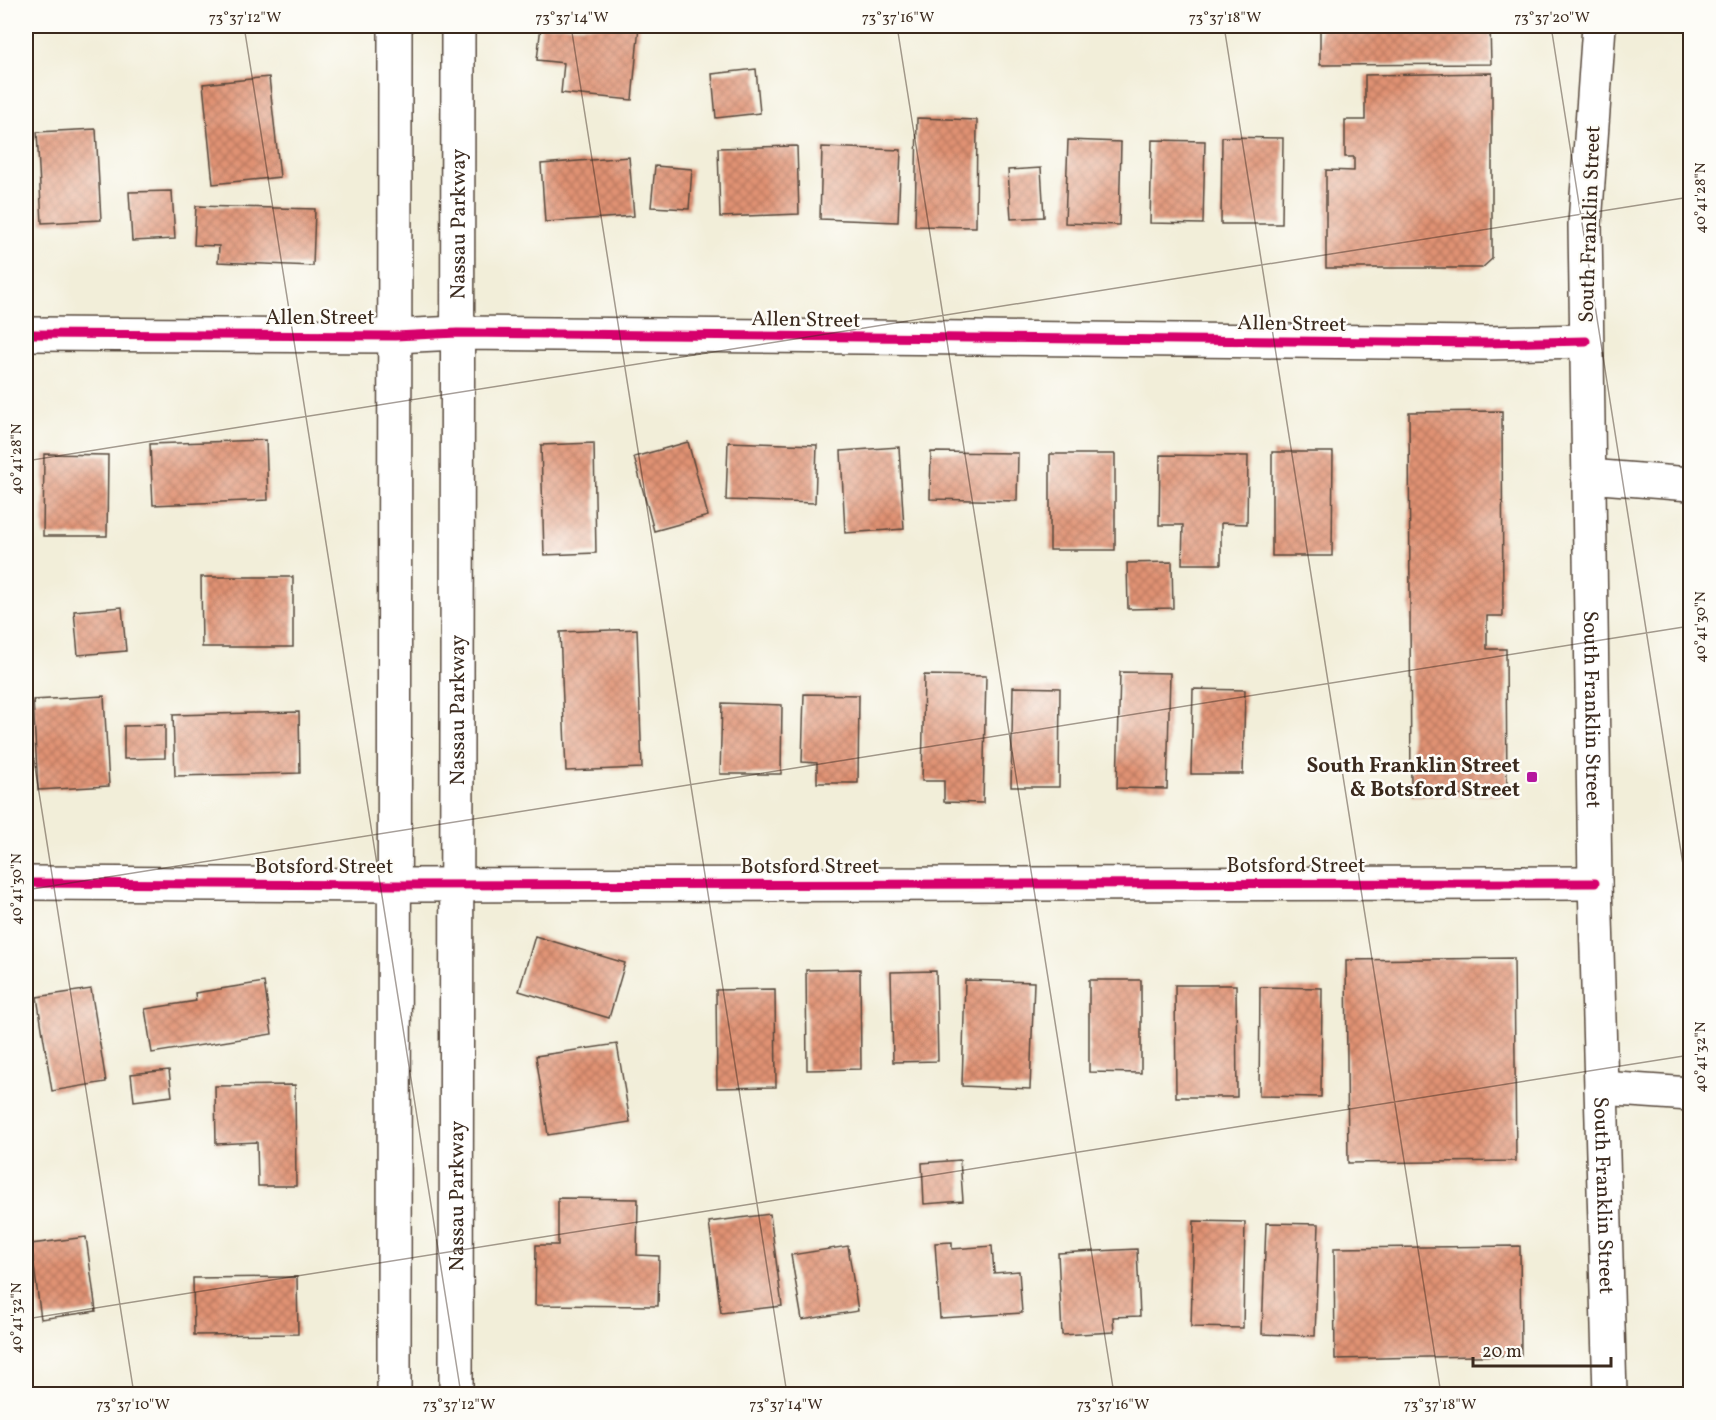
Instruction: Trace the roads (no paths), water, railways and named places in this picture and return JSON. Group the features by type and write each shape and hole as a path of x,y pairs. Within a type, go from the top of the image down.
{"street":[{"path":"394,1395 395,26"},
{"name":"Nassau Parkway","path":"456,1395 458,26"},
{"name":"South Franklin Street","path":"1599,26 1585,224 1595,883 1610,1395"},
{"name":"Allen Street","path":"26,334 395,336 457,333 1485,343 1586,341"},
{"path":"1588,476 1690,484"},
{"name":"Botsford Street","path":"26,883 395,885 1595,883"},
{"path":"1601,1088 1690,1094"}],"place":[{"name":"South Franklin Street & Botsford Street","path":"1532,777"}]}
